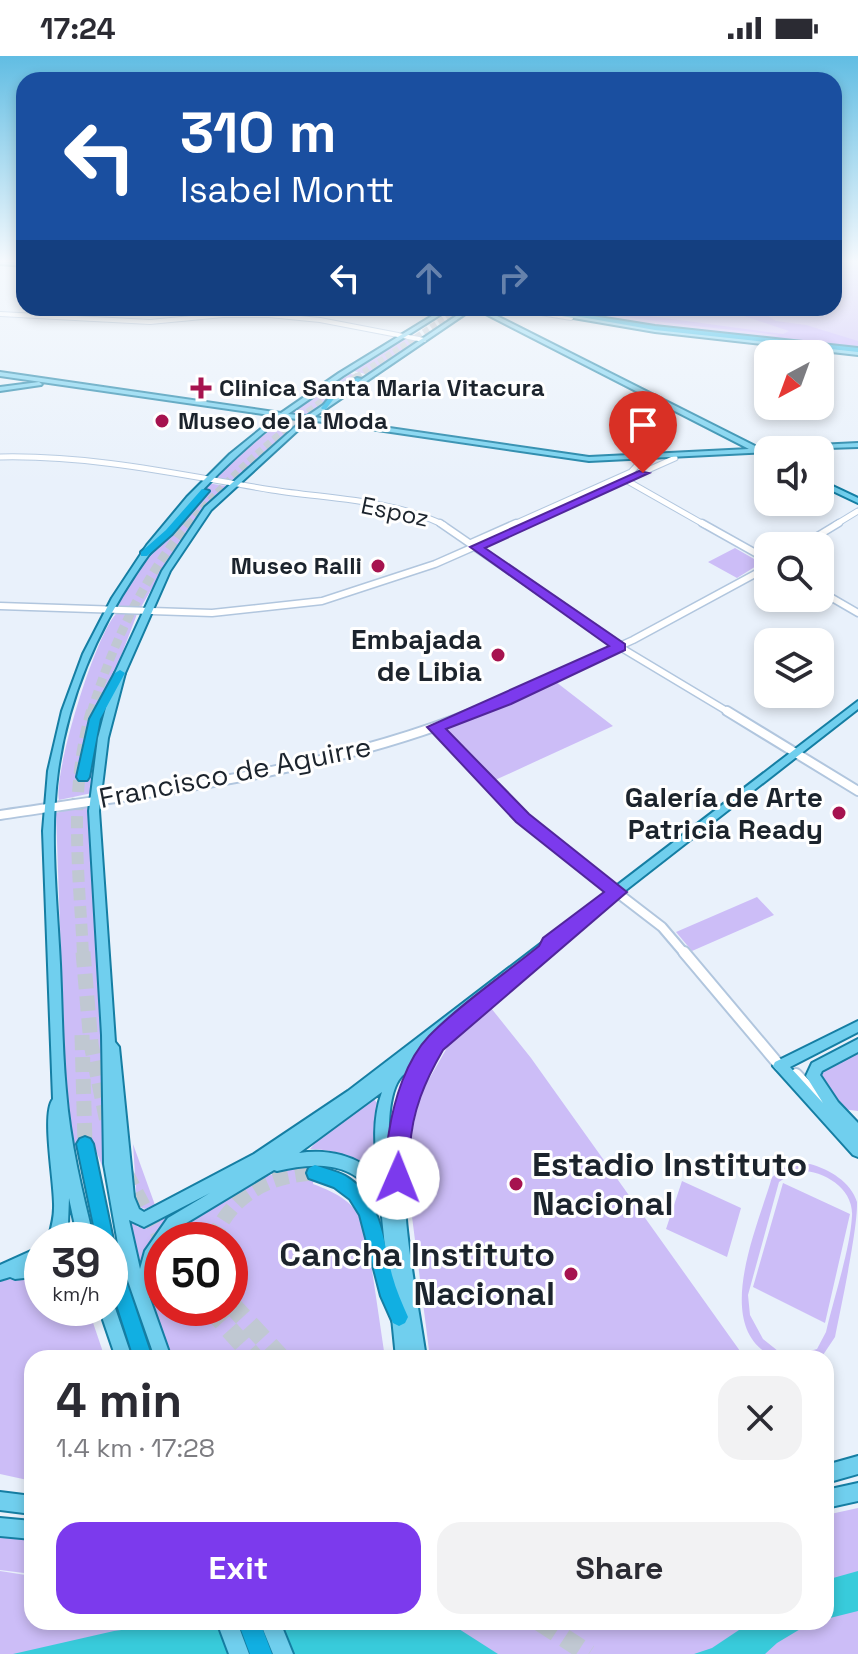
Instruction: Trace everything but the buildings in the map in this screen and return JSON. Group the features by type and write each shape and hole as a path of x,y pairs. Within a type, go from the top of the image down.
{"highway":[{"path":"722,336 858,351"},
{"path":"324,408 334,395 359,379"},
{"path":"144,554 205,491"},
{"path":"83,777 95,719 120,673"},
{"path":"85,1144 101,1222"},
{"path":"315,1173 340,1181 363,1202 375,1232 383,1283 399,1317"},
{"path":"128,1312 140,1350"},
{"path":"252,1630 261,1654"}],"main road":[{"path":"82,1222 69,1167 59,1092 49,807 66,716 82,670 109,610 144,554 173,514 206,479 280,416 404,336"},
{"path":"160,1350 129,1261 116,1204 109,1120 108,1035 95,848 95,800 103,738 120,673 145,611 198,521 234,483 306,420 430,336"},
{"path":"529,336 754,448"},
{"path":"709,336 754,341"},
{"path":"739,341 754,342"},
{"path":"834,349 858,351"},
{"path":"1,376 280,416"},
{"path":"1,376 608,462 630,464 754,454"},
{"path":"0,388 34,379"},
{"path":"0,388 45,383"},
{"path":"306,420 589,459 640,462 754,454"},
{"path":"399,434 422,435"},
{"path":"834,448 858,446"},
{"path":"834,448 858,446"},
{"path":"834,489 858,501"},
{"path":"108,1035 115,1061 127,1197 134,1216 144,1220 259,1159 407,1053 858,704"},
{"path":"143,1304 146,1267 165,1232 190,1210 262,1170 394,1076 546,952 550,944"},
{"path":"858,1026 783,1064 858,1150"},
{"path":"417,1350 402,1225 398,1148 401,1120 409,1092 435,1043"},
{"path":"858,1045 813,1071 820,1089 858,1133"},
{"path":"403,1350 381,1129 385,1097 407,1053"},
{"path":"59,1092 54,1123 61,1222"},
{"path":"262,1170 306,1157 338,1160 371,1181 382,1195 387,1210"},
{"path":"0,1283 6,1272 24,1263"},
{"path":"108,1326 121,1350"},
{"path":"113,1326 121,1350"},
{"path":"834,1472 858,1465"},
{"path":"834,1497 858,1492"},
{"path":"0,1501 24,1504"},
{"path":"0,1527 24,1529"},
{"path":"230,1630 239,1654"},
{"path":"273,1630 283,1654"}],"street":[{"path":"404,336 424,340"},
{"name":"Espoz","path":"0,457 65,457 419,515 447,526 620,647 858,791"},
{"path":"0,606 229,612 322,601 420,570 576,497 675,458"},
{"path":"474,545 583,500 623,479 640,462"},
{"path":"623,479 754,554"},
{"path":"576,497 583,500"},
{"path":"824,532 858,511"},
{"name":"Francisco de Aguirre","path":"0,815 271,770 435,727 505,700 704,607 754,573"},
{"path":"834,599 858,613"},
{"path":"435,727 532,826 662,927 783,1064 842,1117"}],"shaded area":[{"path":"740,336 858,336 858,348 834,345 834,340 782,340"},
{"path":"840,336 858,341 858,346 834,344 834,340 766,338"},
{"path":"405,338 420,341 369,375 354,371"},
{"path":"350,374 366,377 357,379 306,417 287,414"},
{"path":"281,420 297,423 231,481 214,478"},
{"path":"207,483 226,486 183,535 141,607 118,607 136,574 209,491 204,490 174,525"},
{"path":"735,548 754,559 754,567 737,578 708,562"},
{"path":"117,613 137,614 107,693 93,716 89,765 95,765 92,793 59,800 63,762 78,704 98,647"},
{"path":"556,682 613,726 493,781 445,729"},
{"path":"87,804 91,806 105,1041 105,1173 93,1143 73,1150 66,1097 56,813"},
{"path":"757,897 774,915 692,951 676,932"},
{"name":"Estadio Instituto Nacional","path":"491,1008 531,1058 739,1350 429,1350 409,1193 411,1138 420,1095 448,1046"},
{"path":"858,1050 858,1111 842,1109 819,1074"},
{"path":"373,1098 378,1104 375,1136 379,1172 376,1174 354,1159 337,1153 310,1149 318,1140"},
{"path":"133,1144 155,1205 145,1209 137,1206"},
{"path":"316,1163 313,1184 331,1191 357,1212 366,1229 384,1350 166,1350 158,1326 248,1326 248,1222 186,1222 216,1201 275,1173"},
{"path":"810,1164 825,1169 845,1183 857,1202 852,1248 835,1337 826,1350 813,1350 817,1349 826,1332 852,1216 847,1196 825,1176 795,1171 779,1182 748,1295 750,1315 763,1339 777,1350 764,1350 754,1342 744,1322 744,1273 772,1177 788,1165"},
{"path":"682,1181 741,1208 727,1257 666,1229"},
{"path":"783,1183 850,1214 825,1323 753,1287"},
{"path":"182,1210 170,1222 154,1222"},
{"path":"125,1215 138,1227 144,1226 144,1268 141,1277"},
{"path":"24,1278 24,1326 94,1326 102,1350 24,1350 24,1479 0,1474 0,1281"},
{"path":"858,1508 858,1654 0,1654 0,1571 24,1575 24,1630 834,1630 834,1513"},
{"path":"0,1533 24,1535 24,1573 0,1570"}],"water":[{"path":"858,1571 858,1611 834,1617 834,1578"},
{"path":"460,1630 498,1654 13,1654 114,1631"},
{"path":"739,1630 799,1630 765,1654 694,1654 712,1648"}],"tunnel":[{"path":"359,375 418,336"},
{"path":"188,525 268,444 359,375"},
{"path":"91,713 119,638 143,589 189,523"},
{"path":"83,954 78,802 80,772 92,711"},
{"path":"83,952 91,1044 107,1122"},
{"path":"82,1035 85,1144"},
{"path":"126,1173 152,1222"},
{"path":"222,1222 253,1190 282,1178 315,1173"},
{"path":"248,1322 274,1350"},
{"path":"226,1326 248,1350"},
{"path":"552,1630 589,1654"}],"place":[{"name":"Clinica Santa Maria Vitacura","path":"201,388"},
{"name":"Museo de la Moda","path":"162,421"},
{"name":"Museo Ralli","path":"378,566"},
{"name":"Embajada de Libia","path":"498,655"},
{"name":"Galería de Arte Patricia Ready","path":"839,813"},
{"name":"Estadio Instituto Nacional","path":"516,1184"},
{"name":"Cancha Instituto Nacional","path":"571,1274"}],"route":[{"path":"398,1178 401,1120 416,1076 435,1043 546,952 550,944 618,892 523,818 435,727 480,711 620,647 476,547 643,473"}]}
